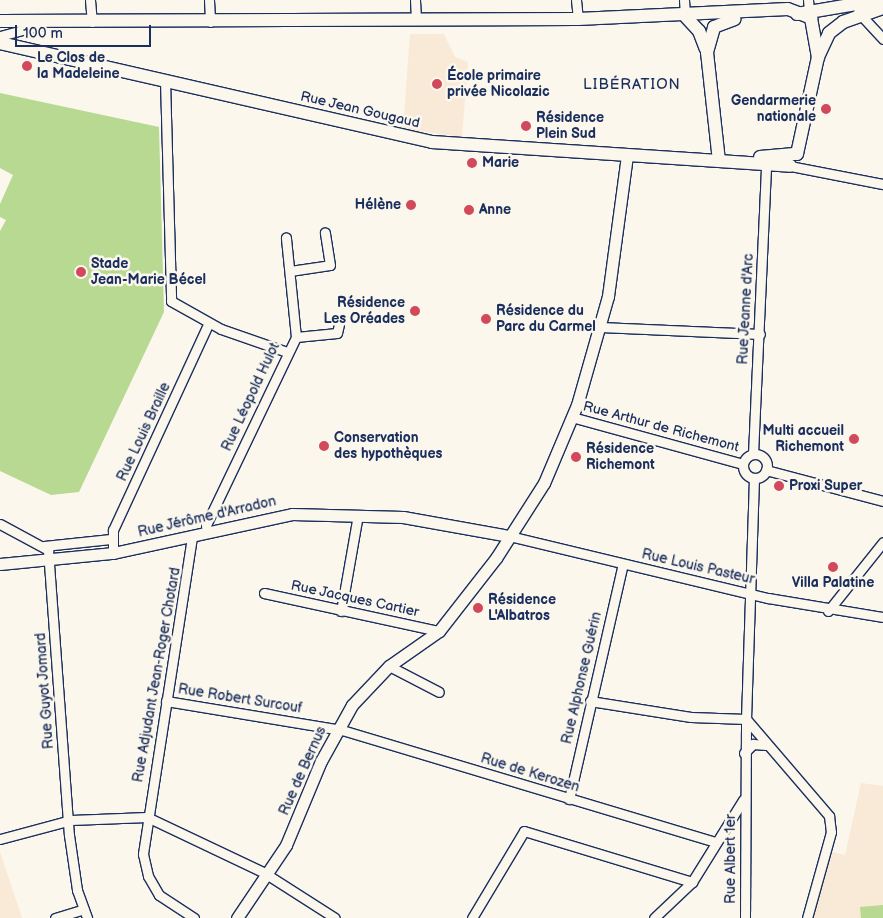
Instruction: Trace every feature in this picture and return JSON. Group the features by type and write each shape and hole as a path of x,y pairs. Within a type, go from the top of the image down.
{"main road":[{"path":"0,21 51,23 578,19 685,16 852,6 874,1"},
{"path":"707,52 710,32 723,20 802,8"},
{"path":"802,8 818,57"},
{"path":"746,162 797,154 818,57 833,28 883,8"},
{"path":"685,16 699,31 707,52 719,161"},
{"name":"Rue Jean Gougaud","path":"0,43 432,142 746,162"},
{"path":"746,162 790,166"}],"street":[{"path":"90,0 92,22"},
{"path":"209,0 210,22"},
{"path":"415,0 416,20"},
{"path":"576,0 578,19"},
{"path":"684,0 685,16"},
{"path":"852,6 883,39"},
{"path":"0,36 51,23"},
{"path":"165,80 169,296 176,306 208,324 287,352"},
{"name":"Rue de Bernus","path":"237,918 268,875 293,831 338,729 352,705 389,666 439,631 509,536 544,483 572,417 613,278 627,155"},
{"name":"Rue Jeanne d'Arc","path":"753,454 760,334 766,165"},
{"path":"790,166 883,184"},
{"path":"290,271 330,269 325,232"},
{"name":"Rue Léopold Hulot","path":"207,533 206,525 287,352 296,337 286,238"},
{"name":"Rue Louis Braille","path":"111,539 208,324"},
{"path":"296,337 337,333 339,324"},
{"path":"600,327 760,334"},
{"name":"Rue Arthur de Richemont","path":"572,417 744,464"},
{"path":"754,478 745,471 744,464 753,454 764,459 766,470"},
{"path":"754,478 766,470 883,501"},
{"path":"754,478 748,591 746,719 766,745 829,816 830,832 807,918"},
{"name":"Rue Jérôme d'Arradon","path":"0,564 113,553 192,537 277,515 358,515 429,520 509,536"},
{"path":"341,611 358,515"},
{"path":"0,524 44,546 111,539 113,553"},
{"name":"Rue Louis Pasteur","path":"509,536 828,611 883,618"},
{"name":"Rue Adjudant Jean-Roger Chotard","path":"192,537 146,816 143,854 148,876 163,900 194,918"},
{"path":"828,611 883,542"},
{"name":"Rue Guyot Jomard","path":"44,546 49,560 68,820 84,909 88,918"},
{"name":"Rue Alphonse Guérin","path":"569,799 623,564"},
{"name":"Rue Jacques Cartier","path":"264,593 439,631"},
{"path":"389,666 439,692"},
{"name":"Rue Robert Surcouf","path":"166,701 338,729"},
{"path":"590,701 691,718 746,719"},
{"name":"Rue Albert 1er","path":"745,918 744,754 746,719"},
{"name":"Rue de Kerozen","path":"338,729 715,842"},
{"path":"744,754 753,744 766,745"},
{"name":"Rue Albert 1er","path":"654,918 692,882 729,819 744,800"},
{"path":"0,839 68,820 146,816 268,875 335,918"},
{"path":"472,918 524,831 692,882"},
{"path":"55,918 84,909"}],"shaded area":[{"name":"École primaire privée Nicolazic","path":"410,34 444,34 455,57 468,62 462,137 403,129"},
{"path":"861,783 883,786 883,918 810,918 828,851 845,855"},
{"path":"0,852 22,918 0,918"}],"green space":[{"name":"Stade Jean-Marie Bécel","path":"0,93 159,127 164,312 79,492 51,495 0,471 0,231 6,220 0,217 0,204 13,175 0,168"},
{"path":"883,905 883,918 861,918 860,907"}],"place":[{"name":"Le Clos de la Madeleine","path":"27,66"},
{"name":"École primaire privée Nicolazic","path":"437,84"},
{"name":"Gendarmerie nationale","path":"826,109"},
{"name":"Résidence Plein Sud","path":"526,126"},
{"name":"Marie","path":"472,163"},
{"name":"Hélène","path":"411,205"},
{"name":"Anne","path":"469,210"},
{"name":"Stade Jean-Marie Bécel","path":"81,272"},
{"name":"Résidence Les Oréades","path":"415,311"},
{"name":"Résidence du Parc du Carmel","path":"486,319"},
{"name":"Multi accueil Richemont","path":"854,439"},
{"name":"Conservation des hypothèques","path":"324,446"},
{"name":"Résidence Richemont","path":"576,457"},
{"name":"Proxi Super","path":"779,486"},
{"name":"Villa Palatine","path":"833,567"},
{"name":"Résidence L'Albatros","path":"478,608"}],"district":[{"name":"LIBÉRATION","path":"632,85"}]}
